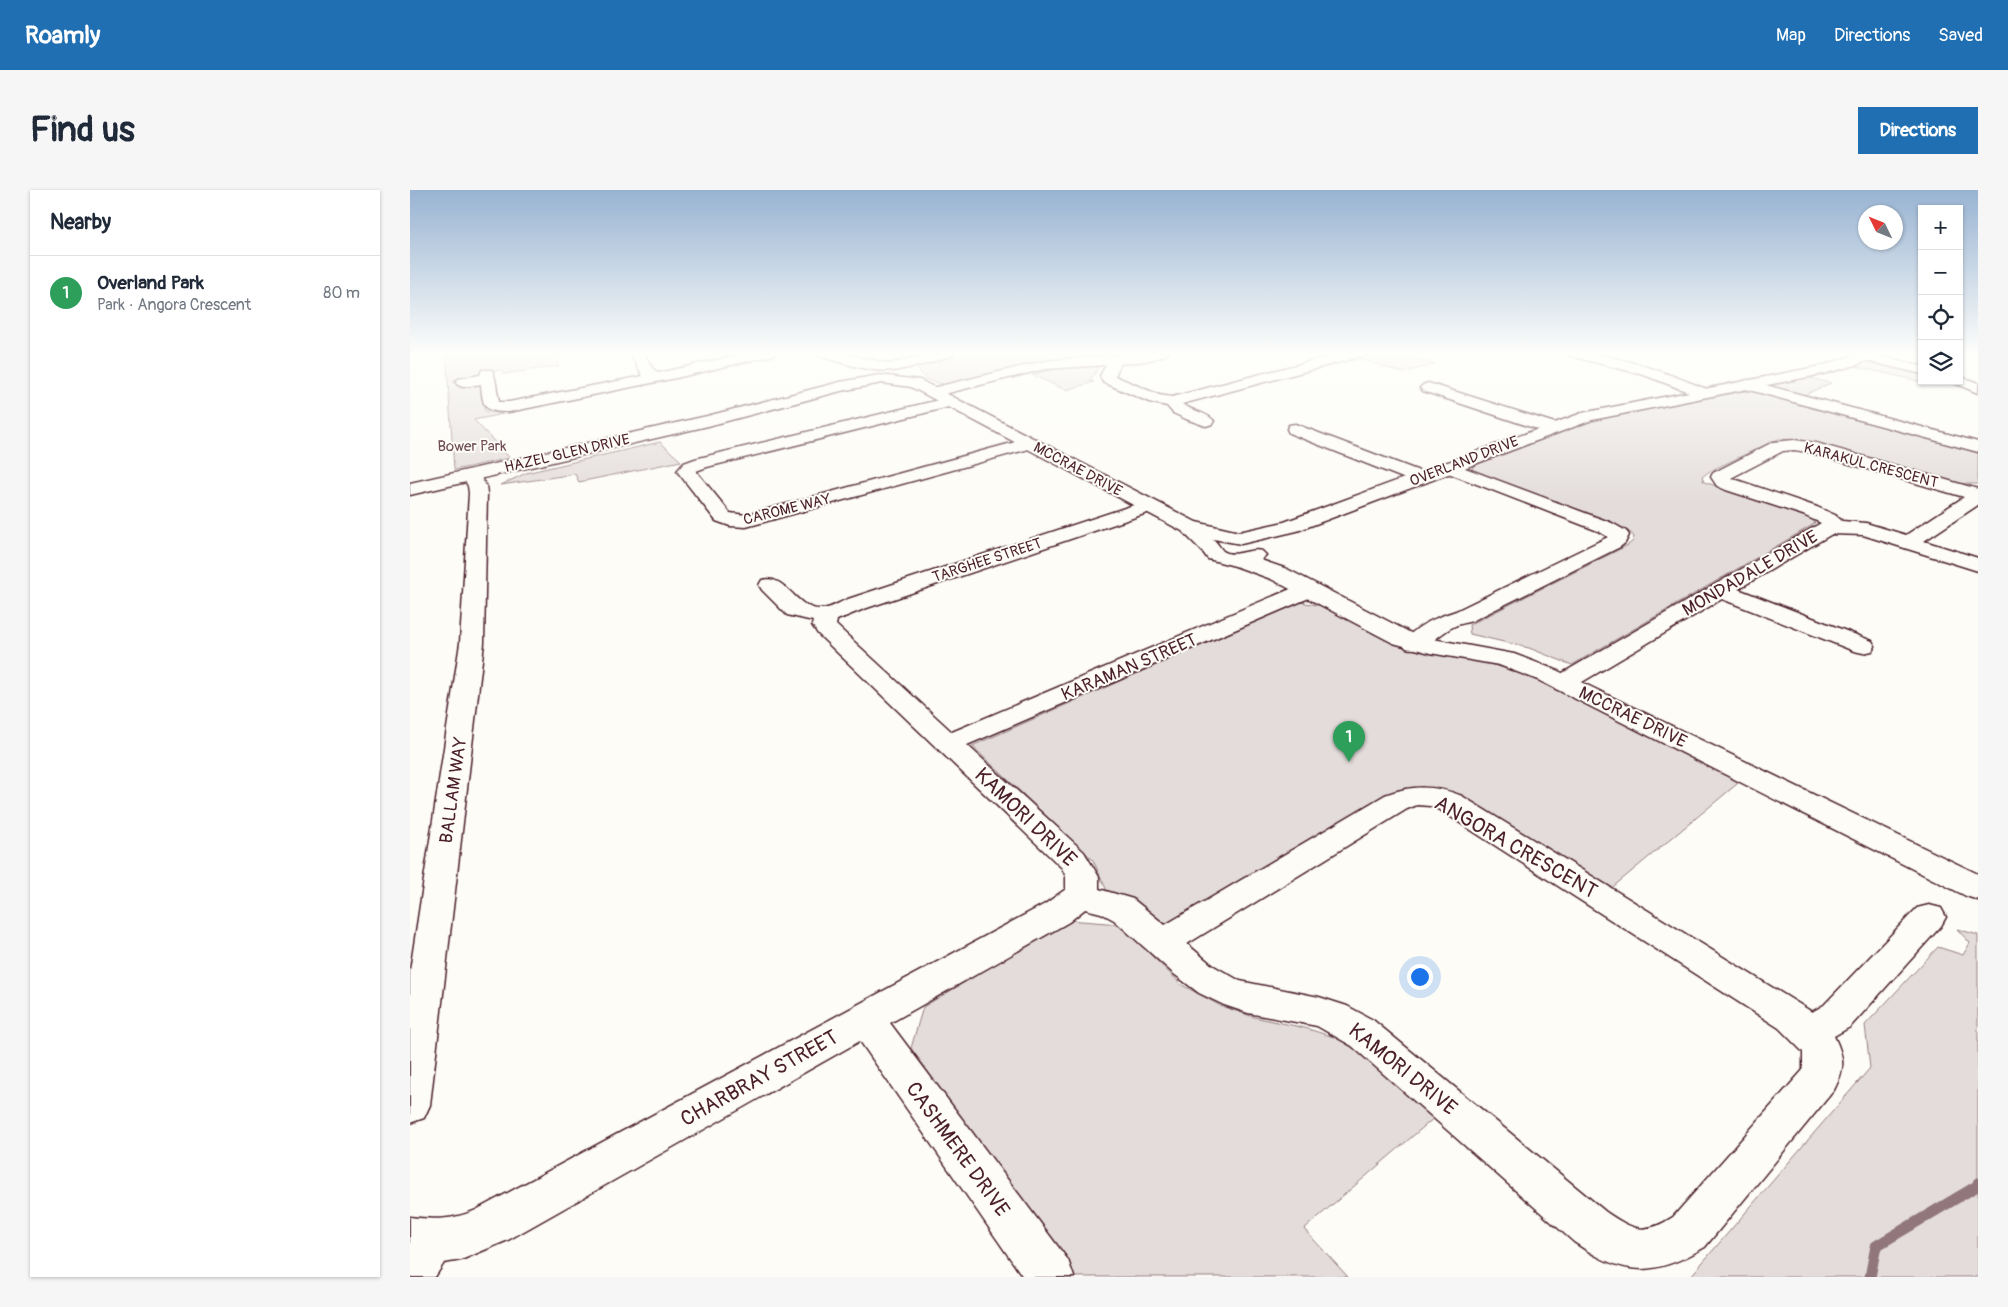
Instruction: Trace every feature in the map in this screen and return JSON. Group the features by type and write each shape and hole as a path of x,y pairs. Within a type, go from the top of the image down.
{"street":[{"path":"491,403 497,408 502,408 529,403"},
{"name":"HAZEL GLEN DRIVE","path":"410,489 779,403"},
{"name":"CAROME WAY","path":"948,403 701,463 690,467 686,471 723,517 730,520 746,520 1030,443"},
{"name":"MCCRAE DRIVE","path":"952,403 1189,527 1254,542 1279,574"},
{"path":"1172,403 1175,409 1206,421"},
{"path":"1474,403 1552,428"},
{"name":"OVERLAND DRIVE","path":"1210,547 1216,541 1222,539 1239,538 1290,527 1552,428 1606,411 1651,403"},
{"path":"1809,403 1978,447"},
{"path":"1277,435 1313,423"},
{"path":"1295,429 1420,478"},
{"name":"KARAKUL CRESCENT","path":"1837,527 1828,519 1810,510 1733,486 1724,482 1720,477 1779,446 1794,445 1810,447 1978,496"},
{"path":"1415,643 1444,622 1464,616 1613,543 1618,539 1619,535 1605,526 1449,467"},
{"name":"BALLAM WAY","path":"410,1105 472,643 478,493 477,486 471,475"},
{"path":"1909,542 1978,496"},
{"name":"TARGHEE STREET","path":"826,617 856,604 1149,506"},
{"name":"MCCRAE DRIVE","path":"1189,527 1210,547 1211,552 1222,558 1239,560 1279,574 1383,629 1415,643 1505,659 1564,683 1978,888"},
{"name":"OVERLAND DRIVE","path":"1239,560 1252,557 1290,527"},
{"name":"MONDADALE DRIVE","path":"1564,683 1821,531 1837,527 1866,530 1978,565"},
{"path":"770,585 795,610 826,617"},
{"name":"KARAMAN STREET","path":"949,743 1308,590"},
{"path":"1720,590 1863,646"},
{"path":"1446,648 1449,632 1464,616"},
{"name":"KAMORI DRIVE","path":"826,617 824,625 826,629 1073,860 1084,878 1084,886 1079,896 1125,910 1198,974 1226,990 1250,999 1313,1010 1348,1023 1366,1036 1590,1227 1608,1240 1627,1248 1646,1252 1659,1250 1674,1243 1689,1232 1820,1078 1825,1065 1823,1049 1810,1032"},
{"name":"ANGORA CRESCENT","path":"1162,943 1396,802 1408,796 1430,795 1451,803 1784,1012 1810,1032"},
{"name":"CHARBRAY STREET","path":"417,1251 465,1238 492,1225 1057,913 1079,896"},
{"path":"1810,1032 1838,1016 1929,917"},
{"name":"CASHMERE DRIVE","path":"866,1020 1051,1277"}],"green space":[{"name":"Bower Park","path":"449,403 483,403 485,411 503,414 474,420 510,458 454,470"},
{"path":"1680,403 1796,403 1978,451 1978,484 1954,484 1799,440 1778,439 1710,471 1702,477 1704,482 1809,516 1815,523 1811,526 1572,665 1529,648 1470,634 1469,625 1633,541 1634,537 1631,533 1621,527 1480,474 1472,469 1473,466 1590,421"},
{"path":"660,442 681,461 579,482 575,474 501,485 526,473"},
{"path":"1300,602 1323,606 1384,639 1411,649 1478,661 1520,672 1743,779 1608,891 1456,798 1405,788 1169,928 1139,904 1107,891 1093,860 972,746"},
{"path":"1069,920 1119,924 1182,985 1221,1006 1254,1017 1305,1028 1337,1038 1369,1058 1434,1118 1304,1229 1348,1277 1074,1277 911,1048 923,1007"},
{"path":"1957,929 1978,935 1978,1277 1690,1277 1870,1068 1865,1025 1938,947 1963,955 1970,943"}],"waterway":[{"path":"1870,1277 1876,1246 1977,1186 1978,1183"}],"place":[{"name":"Overland Park","path":"1349,762"}]}
